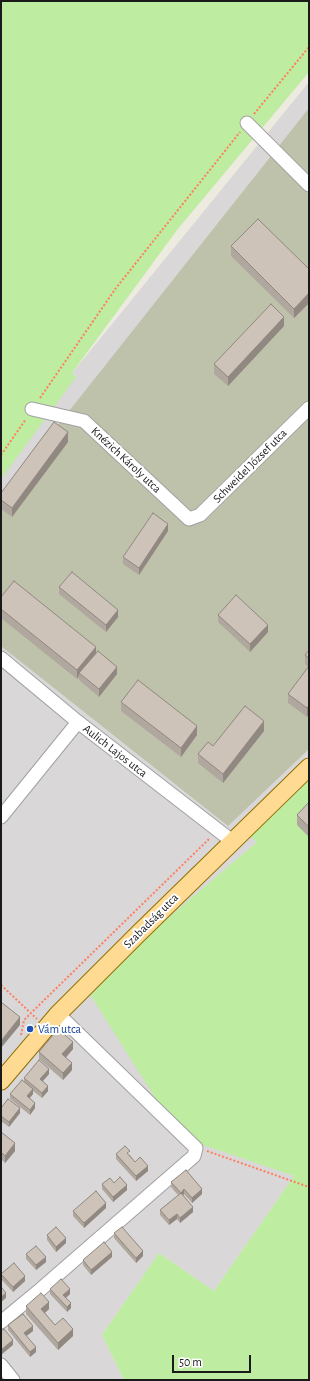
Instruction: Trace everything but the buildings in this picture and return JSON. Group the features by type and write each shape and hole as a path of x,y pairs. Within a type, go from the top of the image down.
{"main road":[{"name":"Szabadság utca","path":"1,1081 53,1021 139,933 309,767"}],"street":[{"path":"247,123 309,185"},
{"name":"Schweidel József utca","path":"189,519 200,515 309,408"},
{"name":"Knézich Károly utca","path":"32,409 84,421 189,519"},
{"name":"Aulich Lajos utca","path":"1,658 78,722 232,841"},
{"path":"1,817 78,722"},
{"path":"1,1322 194,1156 196,1148 53,1021"},
{"path":"1,1365 13,1380"}],"path":[{"path":"1,455 116,288 309,47"},
{"path":"18,1039 22,1034 24,1020 30,1013 218,830"},
{"path":"1,985 30,1013 53,1021"},
{"path":"196,1148 309,1187"}],"shaded area":[{"path":"309,82 309,775 249,835 257,842 87,988 180,1136 294,1176 214,1291 159,1253 102,1335 124,1380 1,1380 1,476 76,376 72,373"},
{"path":"309,108 309,749 228,826 1,646 1,497"}],"green space":[{"path":"1,1 309,1 309,72 177,230 72,373 76,377 1,479"},
{"path":"309,776 309,1380 124,1380 102,1335 159,1253 214,1291 294,1176 180,1137 86,988 257,842 248,835"}],"place":[{"name":"Vám utca","path":"30,1029"}]}
